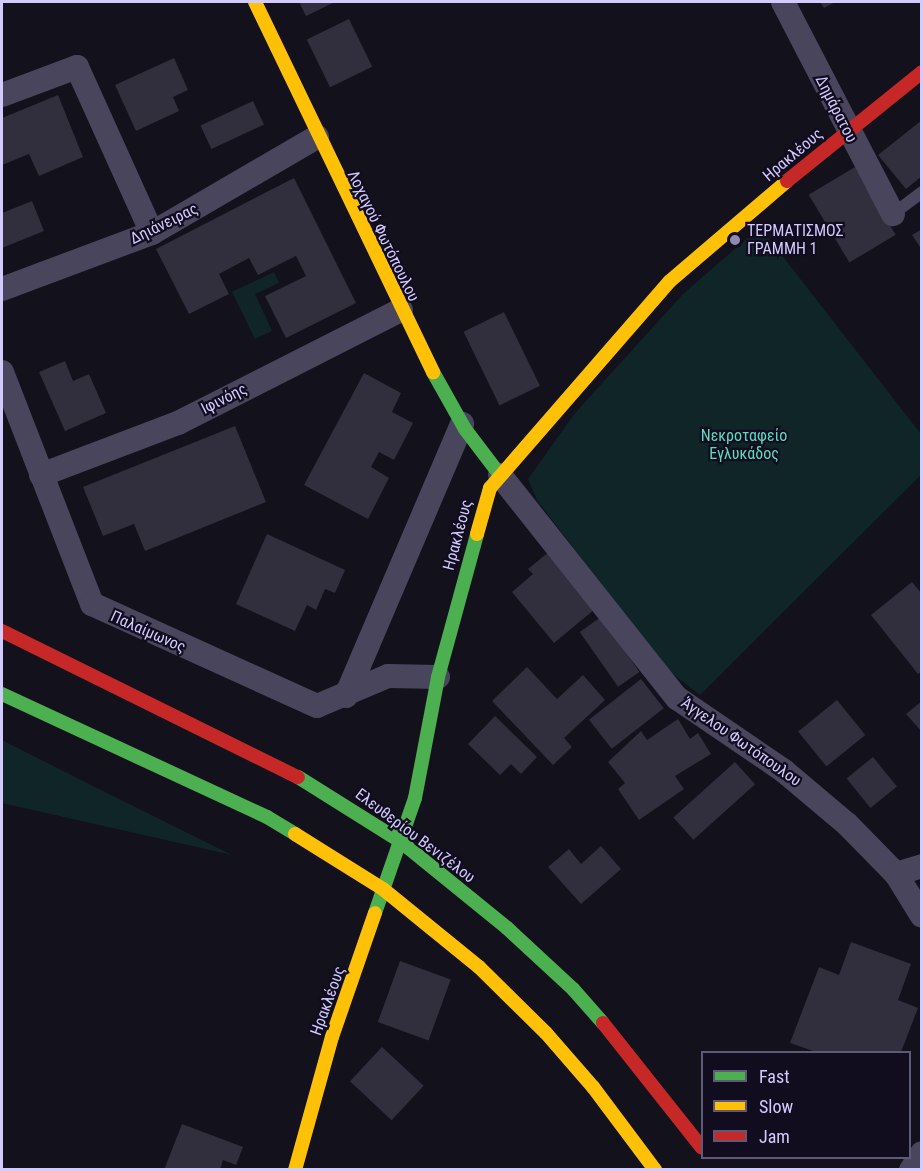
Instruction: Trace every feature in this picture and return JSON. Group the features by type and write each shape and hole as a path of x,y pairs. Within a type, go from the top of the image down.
{"main road":[{"name":"Λοχαγού Φωτόπουλου","path":"255,2 317,138 401,310 462,424 500,475"},
{"name":"Ηρακλέους","path":"295,1170 332,1037 415,798 438,677 483,500 500,475 670,281 846,131 921,72"},
{"name":"Ελευθερίου Βενιζέλου","path":"2,631 273,763 363,814 400,841 507,928 573,989 638,1063 701,1147"},
{"path":"2,694 267,817 383,889 471,960 539,1026 593,1087 655,1170"}],"street":[{"name":"Δημάρατου","path":"783,2 846,131 892,214"},
{"path":"2,95 77,67 152,233"},
{"name":"Δηιάνειρας","path":"2,290 152,233 317,138"},
{"name":"Ιφινόης","path":"41,475 178,423 401,310"},
{"name":"Παλαίμωνος","path":"2,372 92,604 317,706 346,696 388,676 438,677"},
{"path":"346,696 462,424"},
{"name":"Άγγελου Φωτόπουλου","path":"500,475 677,698 784,771 847,824 896,874 921,916"},
{"path":"896,874 921,866"},
{"path":"911,1170 921,1153"}],"lane":[{"path":"892,214 921,192"}],"green space":[{"name":"Νεκροταφείο Εγλυκάδος","path":"760,227 921,434 921,475 700,695 664,667 537,500 528,479 575,413 683,294"},
{"path":"274,272 279,283 255,294 272,331 255,339 232,292"},
{"path":"2,740 91,785 232,855 2,803"}],"building":[{"path":"299,2 335,2 306,16"},
{"path":"820,2 835,2 824,8"},
{"path":"349,19 372,67 330,87 307,40"},
{"path":"174,58 188,90 173,97 179,111 136,131 115,85"},
{"path":"58,95 83,157 39,176 29,154 2,165 2,118"},
{"path":"253,101 264,125 211,149 200,126"},
{"path":"922,120 922,176 906,189 878,155"},
{"path":"855,167 896,235 849,263 809,195"},
{"path":"294,178 356,303 286,338 265,296 306,276 296,256 258,275 249,258 219,274 229,294 189,314 156,249"},
{"path":"32,201 44,231 2,248 2,213"},
{"path":"922,229 922,250 912,235"},
{"path":"504,312 540,386 500,405 464,332"},
{"path":"65,361 73,381 89,374 106,413 65,431 39,372"},
{"path":"364,373 401,393 392,412 413,423 394,460 379,452 371,467 389,478 368,519 304,485"},
{"path":"235,426 266,502 145,551 134,524 103,536 83,487"},
{"path":"267,534 345,570 335,593 325,589 316,610 307,605 295,631 236,604"},
{"path":"550,551 595,609 554,643 512,592 533,574 528,569"},
{"path":"912,582 922,594 922,671 918,674 871,615"},
{"path":"601,617 639,672 618,687 580,632"},
{"path":"527,667 557,699 583,675 605,700 564,738 572,747 553,765 492,701"},
{"path":"641,679 664,708 612,749 589,720"},
{"path":"837,700 865,735 826,766 798,731"},
{"path":"922,701 922,732 906,714"},
{"path":"495,716 537,757 521,774 511,764 500,775 468,744"},
{"path":"678,719 690,739 698,733 711,754 675,776 684,789 639,820 618,789 625,783 608,762 641,731 647,740"},
{"path":"873,757 897,787 870,808 847,778"},
{"path":"735,762 755,784 693,840 673,818"},
{"path":"601,846 621,869 581,904 548,867 569,849 581,864"},
{"path":"851,942 911,964 898,1000 918,1008 901,1051 813,1051 790,1043 819,967 839,975"},
{"path":"400,961 451,979 429,1041 378,1022"},
{"path":"382,1047 424,1086 392,1120 350,1081"},
{"path":"182,1124 243,1147 236,1165 223,1160 220,1170 164,1170"}],"traffic: fast":[{"path":"433,372 465,429 500,475"},
{"path":"375,913 415,798 438,677 477,534"},
{"path":"2,694 267,817 295,834"},
{"path":"298,777 400,841 507,928 573,989 603,1023"}],"traffic: slow":[{"path":"255,2 433,372"},
{"path":"477,534 490,488 670,281 787,181"},
{"path":"295,834 383,889 479,967 546,1033 593,1087 655,1170"},
{"path":"295,1170 332,1037 375,913"}],"traffic: jam":[{"path":"787,181 922,72"},
{"path":"2,631 298,777"},
{"path":"603,1023 701,1147"}],"place":[{"name":"ΤΕΡΜΑΤΙΣΜΟΣ ΓΡΑΜΜΗ 1","path":"735,240"}]}
